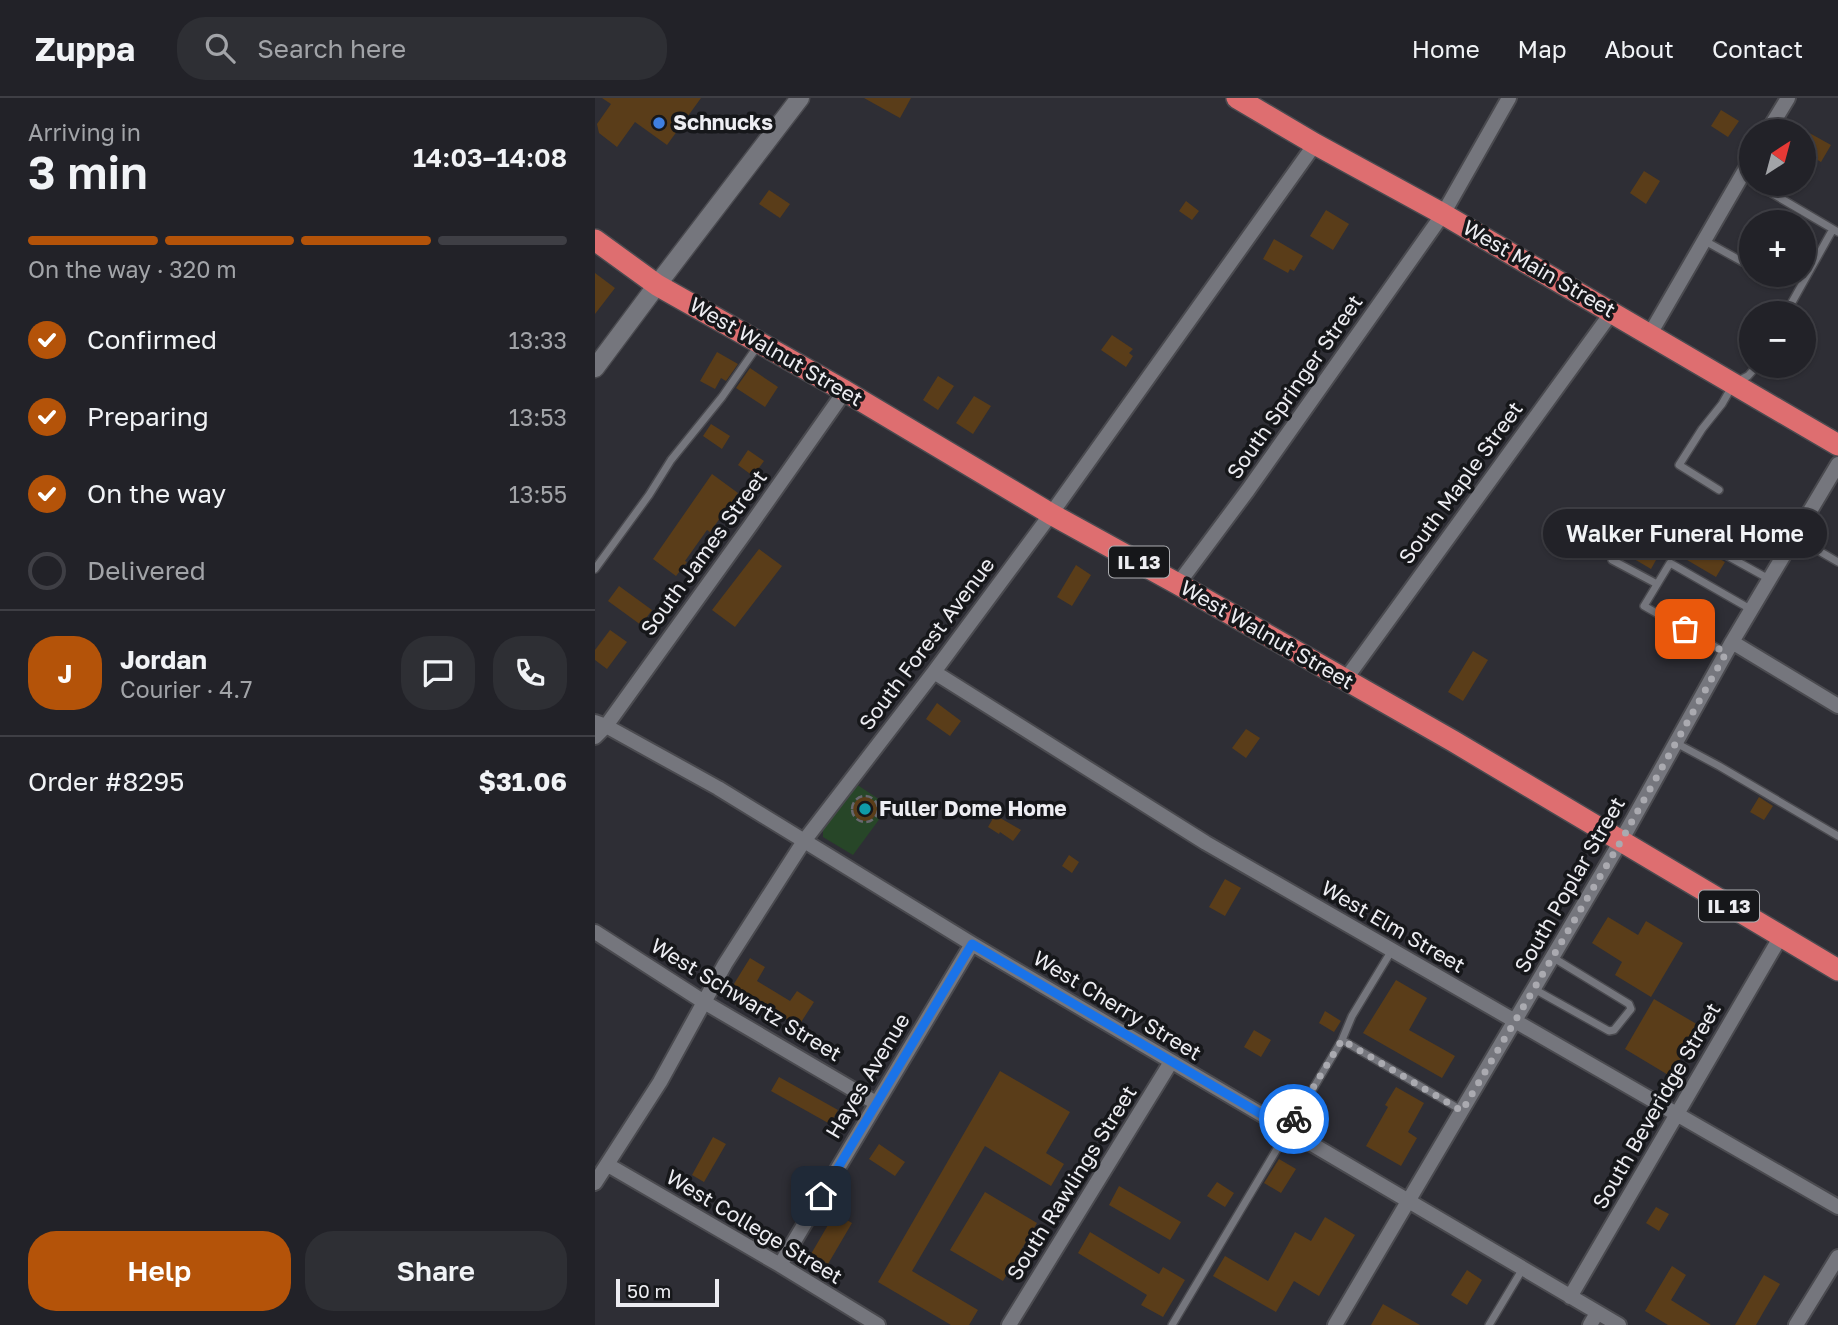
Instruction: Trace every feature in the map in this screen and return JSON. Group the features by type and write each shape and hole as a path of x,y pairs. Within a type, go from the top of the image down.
{"highway":[{"name":"West Main Street","path":"1237,98 1443,214 1838,445"},
{"name":"IL 13","path":"595,240 657,285"},
{"name":"West Walnut Street","path":"657,285 845,391 1051,514 1453,741 1838,970"}],"street":[{"path":"595,368 800,98"},
{"name":"South Springer Street","path":"1178,584 1248,490 1443,214 1509,98"},
{"path":"1775,119 1787,98"},
{"name":"South Forest Avenue","path":"595,1183 660,1082 725,964 804,841 1051,514 1315,144"},
{"path":"1650,334 1704,240 1739,194"},
{"name":"South Maple Street","path":"1345,680 1612,312"},
{"name":"South James Street","path":"595,737 600,724 742,538 845,391"},
{"name":"South Poplar Street","path":"1335,1325 1621,841 1729,648 1838,464"},
{"path":"1729,648 1838,706"},
{"name":"West Elm Street","path":"934,672 1206,843 1838,1207"},
{"name":"West Cherry Street","path":"600,724 718,788 972,944 1570,1297 1593,1319 1619,1325"},
{"name":"West Schwartz Street","path":"595,932 704,1002 876,1103"},
{"name":"South Beveridge Street","path":"1570,1297 1781,936"},
{"name":"Hayes Avenue","path":"780,1265 972,944"},
{"name":"South Rawlings Street","path":"1009,1325 1171,1062"},
{"name":"West College Street","path":"608,1165 878,1325"},
{"path":"1797,1325 1838,1257"}],"lane":[{"path":"1777,196 1835,230 1793,301"},
{"path":"1704,240 1739,260"},
{"path":"595,569 671,460 722,397 760,343"},
{"path":"1719,490 1679,465 1734,383 1744,378"},
{"path":"1659,541 1668,523 1770,579"},
{"path":"1795,537 1838,562"},
{"path":"1612,560 1657,584"},
{"path":"1729,648 1644,606 1670,563 1752,610"},
{"path":"1676,743 1838,836"},
{"path":"1173,1325 1342,1040 1352,1016 1392,950"},
{"path":"1533,989 1609,1031 1614,1030 1630,1009 1629,1004 1552,957"},
{"path":"1342,1040 1462,1111"},
{"path":"1489,1325 1522,1270"}],"path":[{"path":"871,796 877,803 878,812 869,821 857,819 852,812 853,804 858,797 871,796"}],"green space":[{"path":"856,784 889,806 853,855 823,837 823,829","holes":["864,797 871,799 877,808 873,817 866,821 857,817 853,811 855,802"]}],"building":[{"name":"Schnucks","path":"602,98 701,98 667,145 635,122 617,147 599,133 597,124 611,104"},
{"path":"864,98 911,98 900,118"},
{"path":"1721,110 1739,121 1728,137 1711,126"},
{"path":"1817,137 1831,145 1821,162 1817,160"},
{"path":"1644,171 1660,181 1646,204 1630,193"},
{"path":"769,190 790,204 780,218 759,204"},
{"path":"1186,201 1199,211 1192,220 1179,211"},
{"path":"1326,210 1349,224 1333,250 1310,236"},
{"path":"1274,239 1303,256 1294,271 1290,269 1288,273 1263,259"},
{"path":"595,273 615,288 595,314"},
{"path":"1112,335 1133,349 1129,353 1133,356 1126,367 1101,350"},
{"path":"717,352 738,364 726,381 721,378 715,389 700,381"},
{"path":"750,368 778,387 765,407 736,388"},
{"path":"938,376 954,386 938,410 923,400"},
{"path":"974,396 991,406 973,434 956,423"},
{"path":"711,424 730,436 722,449 703,436"},
{"path":"748,450 764,461 753,476 738,465"},
{"path":"712,474 738,493 710,532 707,530 676,576 653,559"},
{"path":"1629,533 1661,551 1651,569 1619,550"},
{"path":"1679,536 1725,562 1716,577 1670,550"},
{"path":"759,549 782,566 735,627 712,610"},
{"path":"1076,565 1091,575 1072,606 1057,597"},
{"path":"619,586 652,610 641,625 608,601"},
{"path":"610,630 627,642 607,669 595,660 595,650"},
{"path":"1473,651 1488,660 1463,701 1448,692"},
{"path":"937,703 961,721 950,736 926,719"},
{"path":"1246,729 1260,738 1246,758 1232,748"},
{"name":"Fuller Dome Home","path":"865,797 873,801 877,809 873,817 865,821 857,817 853,809 857,801"},
{"path":"1759,797 1773,806 1764,820 1750,812"},
{"path":"995,815 1021,830 1013,841 988,827"},
{"path":"1069,855 1079,862 1072,873 1062,866"},
{"path":"1225,879 1241,888 1225,916 1209,907"},
{"path":"1608,917 1638,935 1646,921 1683,943 1651,997 1615,975 1622,962 1592,943"},
{"path":"750,958 765,967 757,981 790,1001 797,991 814,1002 798,1027 732,987"},
{"path":"1396,980 1427,998 1409,1030 1455,1056 1442,1078 1363,1033"},
{"path":"1654,999 1700,1026 1670,1076 1625,1049"},
{"path":"1325,1011 1341,1021 1334,1032 1319,1023"},
{"path":"1254,1030 1271,1040 1261,1057 1244,1047"},
{"path":"1000,1071 1070,1112 1046,1153 1064,1164 1051,1186 985,1146 912,1271 978,1310 969,1325 951,1325 878,1282"},
{"path":"779,1077 838,1110 830,1124 771,1091"},
{"path":"1396,1087 1424,1103 1408,1132 1417,1138 1401,1166 1366,1146"},
{"path":"713,1137 726,1144 704,1182 692,1175"},
{"path":"879,1144 905,1162 895,1176 869,1159"},
{"path":"1279,1159 1296,1169 1281,1193 1264,1183"},
{"path":"1217,1182 1234,1193 1225,1207 1207,1196"},
{"path":"1119,1186 1181,1222 1170,1240 1109,1205"},
{"path":"985,1192 1037,1223 1003,1281 950,1250"},
{"path":"1656,1207 1669,1214 1659,1231 1646,1223"},
{"path":"835,1213 852,1223 828,1264 811,1254"},
{"path":"1325,1217 1355,1235 1319,1296 1294,1281 1276,1312 1213,1276 1225,1256 1268,1281 1295,1232 1311,1241"},
{"path":"1090,1232 1159,1274 1163,1267 1185,1280 1163,1317 1141,1305 1147,1295 1078,1253"},
{"path":"1672,1266 1686,1275 1671,1300 1711,1325 1668,1325 1645,1311"},
{"path":"1467,1270 1482,1280 1467,1305 1451,1295"},
{"path":"1764,1275 1780,1284 1756,1325 1735,1325"},
{"path":"1383,1304 1420,1325 1371,1325"}],"way so far":[{"path":"1294,1119 1342,1040 1462,1111 1621,841 1726,653 1685,629"}],"place":[{"name":"Schnucks","path":"659,123"},
{"name":"Walker Funeral Home","path":"1685,629"},
{"name":"Fuller Dome Home","path":"865,809"}],"route":[{"path":"821,1196 972,944 1288,1130 1294,1119"}]}
